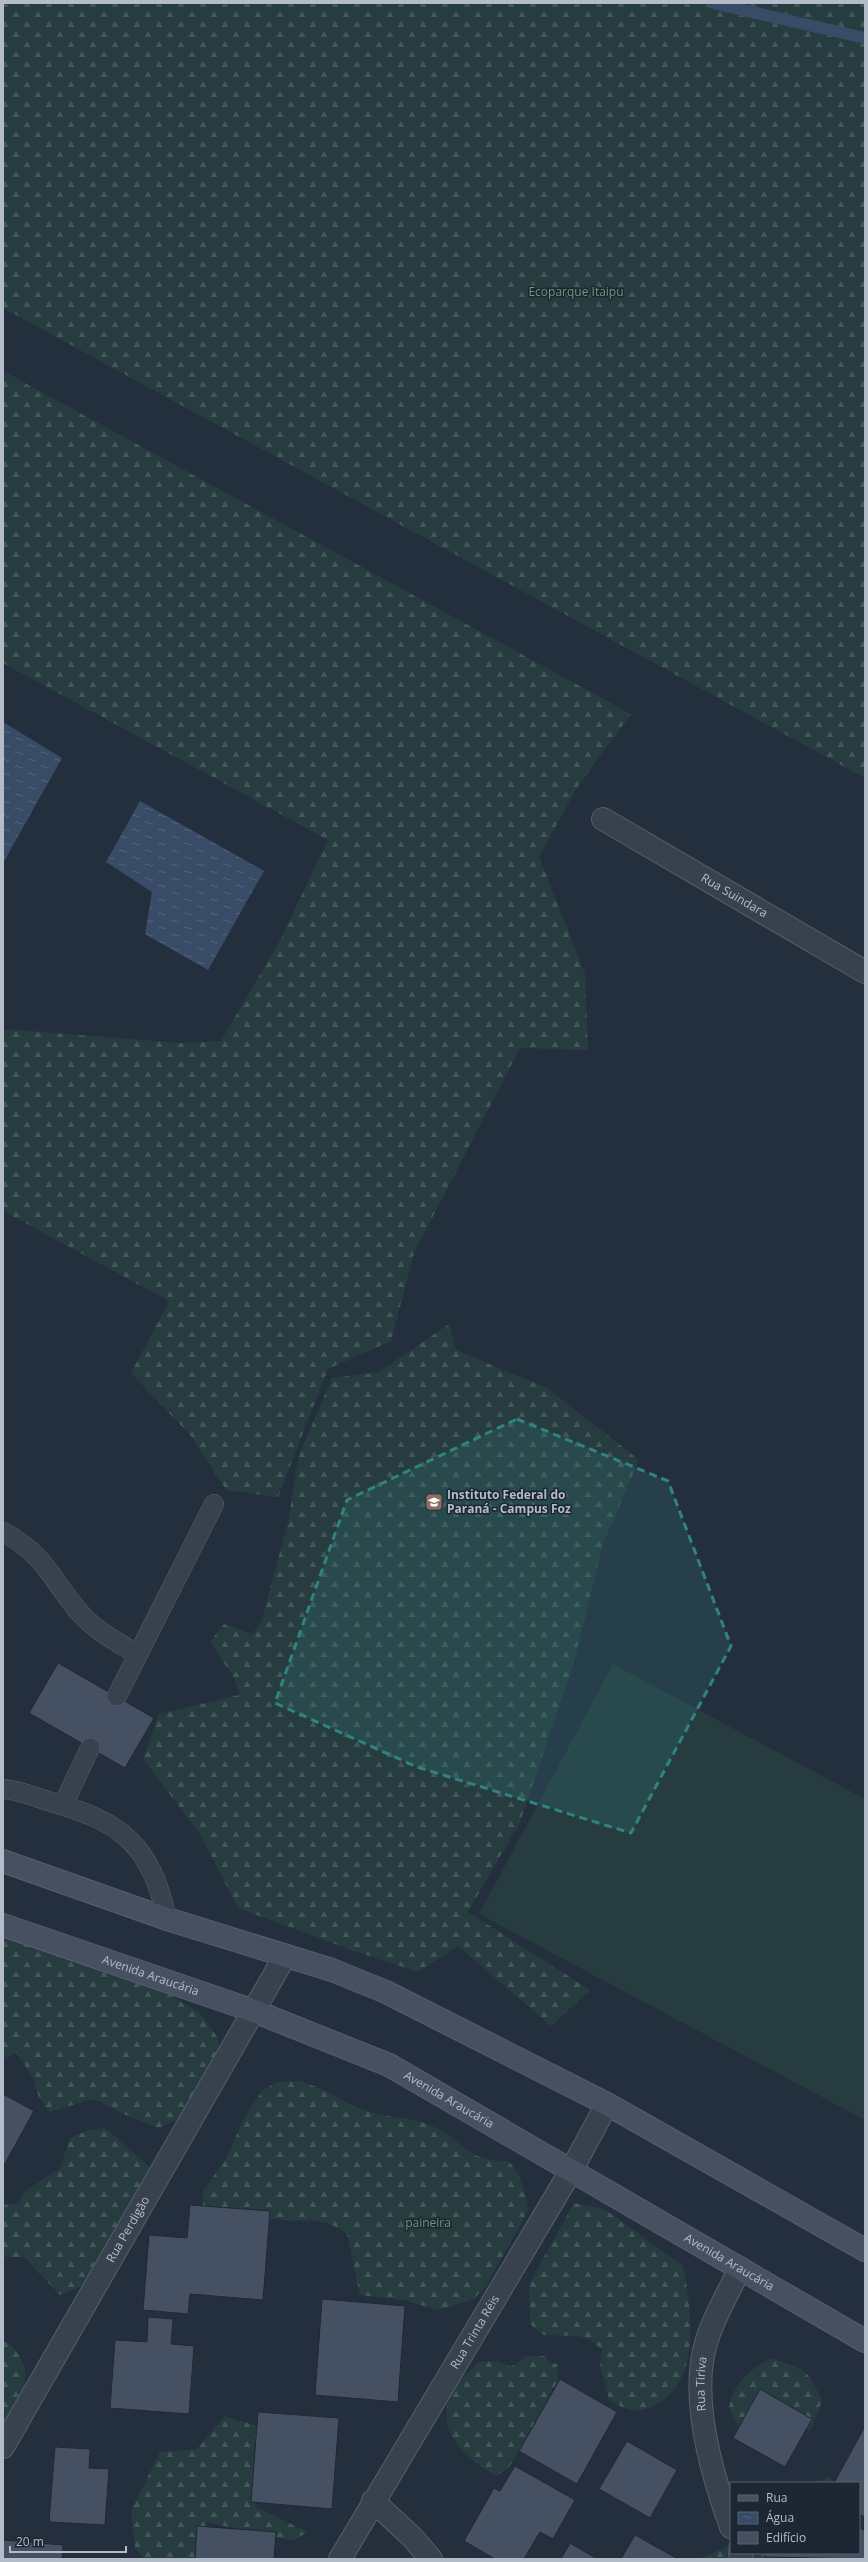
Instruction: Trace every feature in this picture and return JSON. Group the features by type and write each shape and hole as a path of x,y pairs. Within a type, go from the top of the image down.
{"street":[{"name":"Rua Suindara","path":"603,819 865,972"},
{"path":"3,1861 168,1919 332,1970 386,1992 607,2104 865,2250"},
{"name":"Avenida Araucária","path":"3,1925 254,2011 390,2065 572,2169 865,2341"},
{"name":"Rua Perdigão","path":"3,2447 285,1956"},
{"name":"Rua Trinta Réis","path":"340,2559 373,2501 572,2169 607,2104"},
{"name":"Rua Tiriva","path":"730,2523 707,2441 701,2406 700,2373 707,2340 740,2268"},
{"path":"373,2501 412,2537 431,2559"}],"lane":[{"path":"117,1696 214,1504"},
{"path":"3,1532 23,1543 39,1557 81,1614 102,1633 137,1654"},
{"path":"63,1805 90,1748"},
{"path":"3,1789 63,1805 115,1828 132,1839 145,1856 162,1892 168,1919"}],"highlighted area":[{"path":"517,1419 668,1481 731,1646 631,1833 417,1767 275,1703 347,1500"}],"green space":[{"name":"Ecoparque Itaipu","path":"3,3 865,3 865,778 3,308"},
{"path":"3,371 631,714 578,786 539,856 585,974 588,1050 520,1048 414,1253 391,1341 328,1369 278,1497 226,1490 191,1436 131,1373 169,1301 3,1211 3,1029 181,1043 221,1041 280,940 328,840 3,663"},
{"path":"449,1324 456,1350 547,1388 639,1460 603,1544 575,1659 520,1822 468,1912 590,1990 551,2026 458,1946 418,1972 354,1951 238,1908 200,1834 143,1759 159,1714 239,1695 234,1678 210,1642 224,1624 252,1634 261,1623 288,1522 299,1455 332,1378 379,1372"},
{"path":"613,1664 865,1799 865,2120 479,1914"},
{"path":"3,1930 151,1984 199,2012 216,2035 221,2050 190,2115 158,2128 121,2113 98,2100 90,2100 49,2112 38,2095 33,2078 16,2052 3,2061"},
{"name":"paineira","path":"298,2081 307,2083 349,2104 375,2114 426,2123 445,2133 467,2150 483,2158 509,2161 520,2177 529,2209 486,2286 474,2299 438,2310 403,2300 360,2295 347,2233 330,2224 313,2220 293,2221 208,2212 203,2205 203,2191 226,2159 244,2118 262,2091 277,2082"},
{"path":"105,2128 152,2169 95,2281 60,2295 24,2257 3,2257 3,2205 19,2203 25,2191 60,2168 70,2138 89,2130"},
{"path":"574,2203 604,2209 683,2266 689,2301 690,2321 690,2341 687,2361 681,2378 671,2393 657,2404 644,2410 627,2409 609,2400 600,2364 602,2350 590,2339 577,2336 543,2335 530,2324 529,2284"},
{"path":"3,2340 15,2350 23,2361 25,2373 21,2397 3,2435"},
{"path":"526,2356 545,2356 549,2363 557,2364 558,2380 509,2467 496,2476 473,2460 455,2441 449,2430 446,2417 448,2404 455,2386 478,2362 498,2361 511,2367"},
{"path":"770,2358 797,2368 808,2375 822,2401 810,2431 788,2422 744,2441 729,2407 732,2397 739,2383 755,2368"},
{"path":"225,2416 257,2426 265,2454 256,2507 308,2532 292,2541 207,2522 194,2559 144,2559 135,2548 131,2511 160,2452 197,2449"},
{"path":"829,2477 833,2482 816,2482"},
{"path":"730,2540 730,2554 789,2554 788,2556 762,2559 698,2559 727,2547"}],"water":[{"path":"3,722 62,758 3,863"},
{"path":"140,801 264,871 208,970 145,934 152,892 106,862"}],"building":[{"path":"58,1663 154,1718 125,1768 29,1713"},
{"path":"3,2094 34,2111 3,2167"},
{"path":"190,2205 270,2211 263,2300 190,2294 188,2314 143,2310 149,2235 187,2238"},
{"path":"322,2299 405,2306 398,2402 315,2395"},
{"path":"148,2317 173,2319 171,2344 194,2346 189,2414 110,2408 115,2340 147,2342"},
{"path":"560,2379 617,2412 577,2484 519,2451"},
{"path":"760,2389 812,2419 785,2467 733,2438"},
{"path":"258,2412 339,2418 332,2509 251,2502"},
{"path":"864,2428 865,2517 860,2514 860,2482 835,2482"},
{"path":"627,2441 677,2470 650,2518 599,2489"},
{"path":"55,2447 90,2449 89,2468 109,2469 105,2525 49,2522"},
{"path":"515,2466 575,2500 553,2539 540,2532 524,2559 495,2559 464,2541 494,2488 500,2491"},
{"path":"197,2526 276,2532 274,2559 195,2559"},
{"path":"860,2528 865,2531 865,2559 764,2557 766,2554 860,2554"},
{"path":"635,2535 678,2559 621,2559"},
{"path":"3,2540 63,2545 62,2559 3,2559"},
{"path":"570,2543 597,2559 561,2559"}],"waterway":[{"path":"713,3 865,38"}],"place":[{"name":"Instituto Federal do Paraná - Campus Foz","path":"434,1502"}]}
